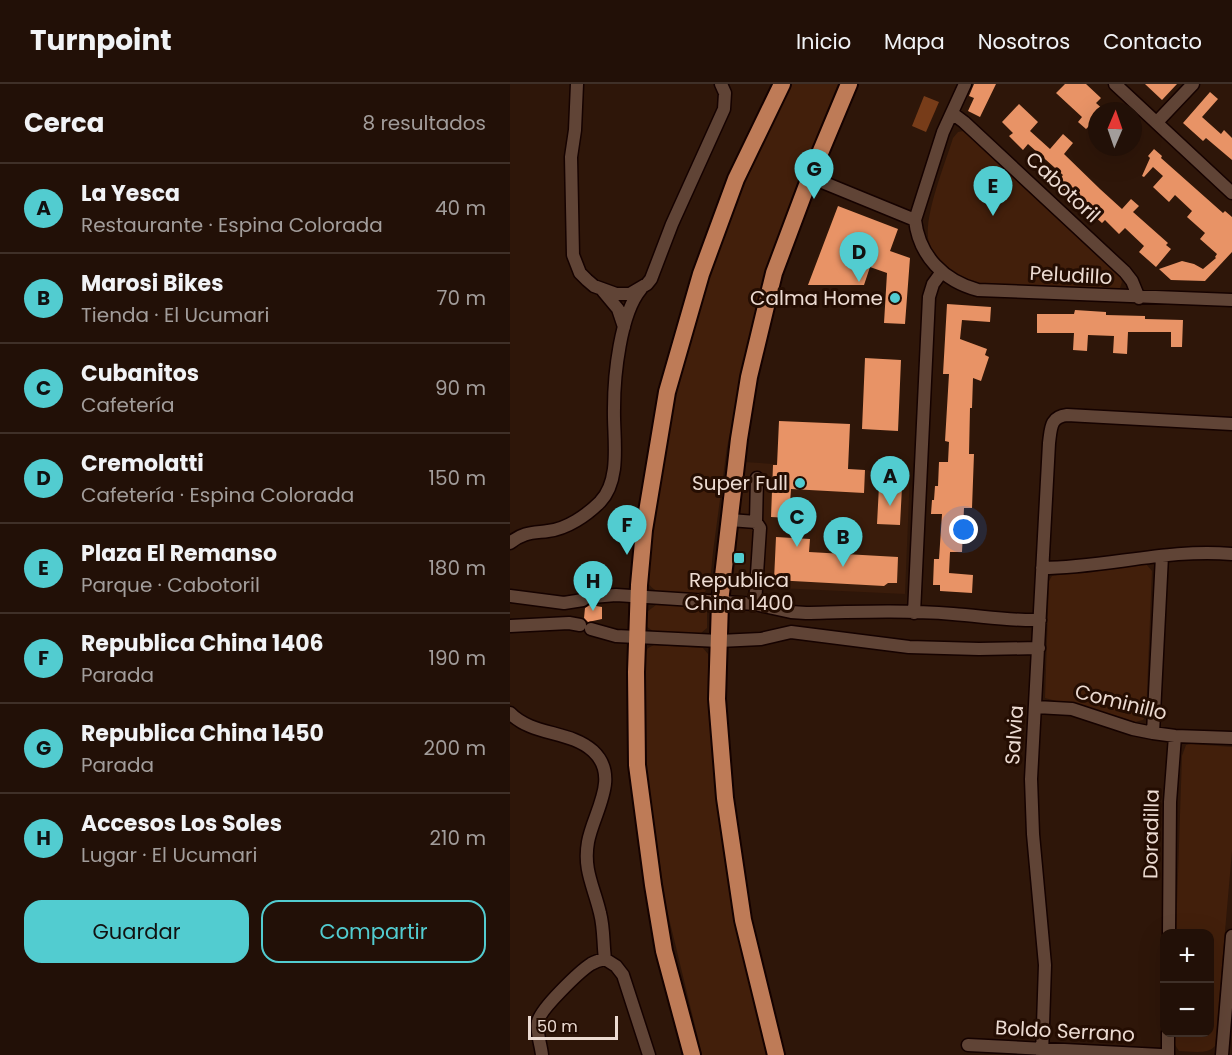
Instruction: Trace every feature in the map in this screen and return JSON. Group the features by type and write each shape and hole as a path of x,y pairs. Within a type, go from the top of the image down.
{"main road":[{"path":"692,1055 664,951 653,885 637,755 635,696 639,597 647,502 667,392 700,274 732,188 782,84"},
{"path":"776,1055 743,920 731,844 718,724 720,602 742,418 757,339 774,273 810,177 849,84"}],"street":[{"path":"577,84 571,157 573,255 580,273 587,280 603,290 616,294 630,294 651,279 672,224 724,109 725,93 721,84"},
{"path":"810,177 915,220 944,132 965,84"},
{"path":"1115,84 1232,193"},
{"path":"1156,122 1193,84"},
{"name":"Cabotoril","path":"952,113 1125,272 1132,281 1139,298"},
{"name":"Peludillo","path":"915,220 924,250 941,273 964,286 978,290 1232,300"},
{"path":"914,613 929,297 933,284 941,273"},
{"path":"511,544 532,532 548,531 568,525 599,503 608,491 613,474 615,388 624,328 631,303 642,287"},
{"path":"603,290 618,309 624,328"},
{"name":"Salvia","path":"1043,1052 1045,965 1034,844 1031,779 1049,443 1056,418 1067,415 1232,424"},
{"path":"755,604 760,528 756,522 757,478"},
{"path":"730,520 756,522"},
{"path":"1042,568 1066,568 1162,556 1232,554"},
{"path":"1153,733 1162,556"},
{"path":"510,596 564,603 616,595 755,604 791,612 952,614 1014,621 1040,620"},
{"path":"791,612 791,632"},
{"path":"510,626 569,623 616,636 719,641 761,639 791,632 944,649 1039,648"},
{"name":"Cominillo","path":"1036,707 1072,709 1133,729 1153,733 1232,738"},
{"path":"510,713 521,722 588,748 602,764 604,790 590,836 587,873 602,921 604,959"},
{"name":"Doradilla","path":"1169,929 1170,802 1175,736"},
{"path":"1222,1055 1232,936"},
{"path":"542,1055 538,1028 539,1018 584,970 604,959 616,966 623,975 649,1055"},
{"path":"1168,1037 1168,1055"},
{"name":"Boldo Serrano","path":"968,1045 1043,1052 1161,1055"}],"shaded area":[{"path":"788,84 838,84 792,197 751,335 727,447 710,582 705,592 698,594 664,593 649,584 652,514 677,376 727,217"},
{"path":"924,96 939,102 926,132 912,126"},
{"path":"963,131 972,135 1120,276 1122,282 1119,291 975,285 953,275 941,264 929,242 929,220 953,138 958,132"},
{"path":"744,462 910,473 905,594 733,586"},
{"path":"1146,564 1152,571 1146,715 1143,720 1135,722 1045,698 1049,581 1052,576"},
{"path":"656,605 700,606 707,612 707,628 701,633 654,632 646,626 648,611"},
{"path":"654,645 703,648 708,654 708,702 723,852 739,935 769,1055 702,1055 666,906 652,808 643,772 641,734 645,653"},
{"path":"1186,745 1232,747 1232,851 1215,1046 1208,1051 1199,1052 1179,1051 1173,1042 1173,1037 1214,1037 1214,929 1176,929 1182,756"}],"building":[{"path":"974,84 996,84 980,117 968,111 974,98 969,96"},
{"path":"1065,84 1086,84 1101,98 1097,102 1088,102 1088,127 1086,129 1078,122 1082,117 1056,93"},
{"path":"1145,84 1177,84 1162,100"},
{"path":"1210,92 1218,99 1202,117 1221,134 1224,130 1232,138 1232,160 1206,138 1203,141 1183,123"},
{"path":"1019,104 1038,122 1030,131 1050,149 1063,134 1073,143 1064,154 1100,189 1122,209 1131,199 1139,206 1133,212 1168,243 1166,245 1171,249 1156,267 1139,252 1144,246 1125,228 1119,234 1105,220 1102,223 1056,183 1063,175 1028,144 1023,150 1009,136 1013,133 1002,122"},
{"path":"1154,149 1162,156 1161,158 1223,213 1225,211 1232,217 1232,252 1205,281 1171,280 1159,269 1182,261 1203,269 1216,258 1217,254 1200,239 1205,233 1187,217 1192,211 1175,195 1169,202 1153,187 1163,176 1153,167 1144,177 1142,176 1150,158 1148,156"},
{"path":"838,206 898,229 890,251 910,258 905,324 884,323 887,273 870,267 864,285 808,285"},
{"path":"947,304 991,307 990,322 962,320 960,339 987,349 985,355 989,357 981,381 973,378 969,454 974,454 972,508 964,508 962,552 950,552 949,573 973,575 972,593 940,591 940,585 933,585 934,559 939,559 942,514 931,514 932,500 934,500 935,486 938,486 939,462 948,462 949,442 945,441 949,374 943,374"},
{"path":"1075,310 1106,312 1106,315 1145,316 1145,319 1183,320 1182,347 1171,347 1171,332 1128,332 1127,354 1113,353 1114,336 1088,335 1087,351 1073,350 1074,333 1037,333 1037,314 1074,314"},
{"path":"865,358 901,360 898,431 862,429"},
{"path":"779,421 850,424 848,469 865,470 864,493 791,489 789,518 771,517 773,465 777,465"},
{"path":"879,486 902,487 900,525 877,524"},
{"path":"776,537 810,539 809,552 898,557 897,583 888,583 884,586 774,580"},
{"path":"590,605 602,607 602,619 588,622 584,618 585,608"}],"place":[{"name":"Republica China 1450","path":"814,199"},
{"name":"Plaza El Remanso","path":"993,216"},
{"name":"Cremolatti","path":"859,282"},
{"name":"Calma Home","path":"895,298"},
{"name":"Super Full","path":"800,483"},
{"name":"La Yesca","path":"890,506"},
{"name":"Cubanitos","path":"797,547"},
{"name":"Republica China 1406","path":"627,555"},
{"name":"Republica China 1400","path":"739,558"},
{"name":"Marosi Bikes","path":"843,567"},
{"name":"Accesos Los Soles","path":"593,611"}]}
